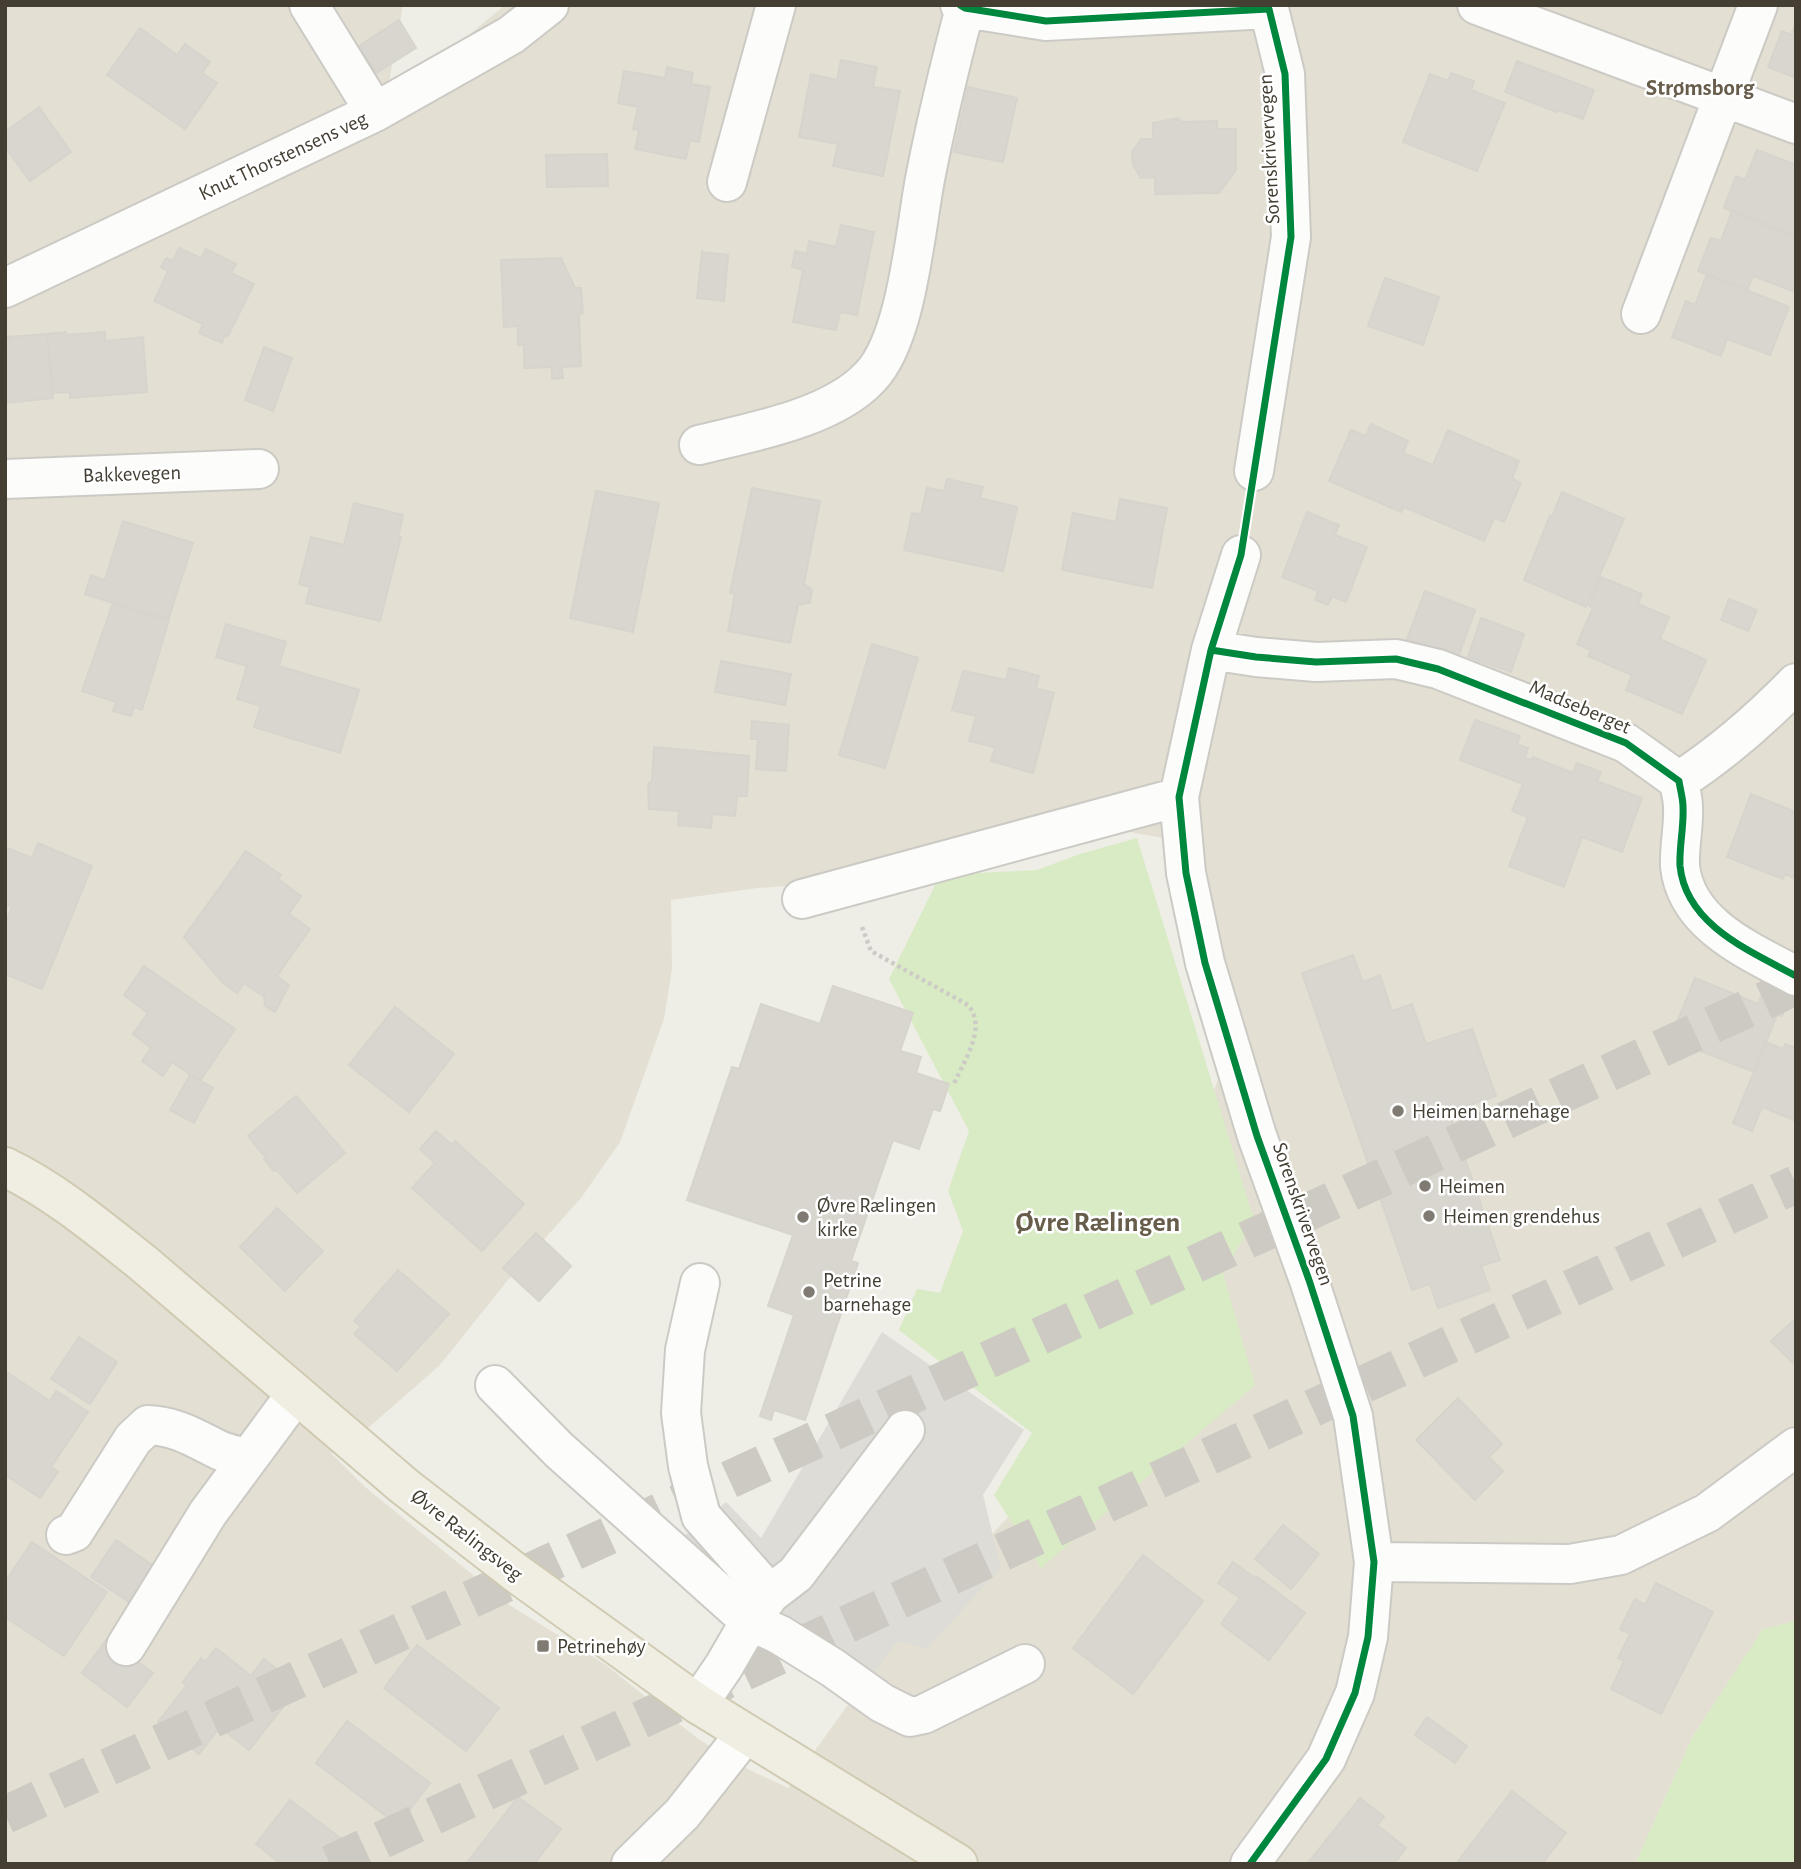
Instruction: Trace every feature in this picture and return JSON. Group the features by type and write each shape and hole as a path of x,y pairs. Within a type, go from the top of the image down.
{"main road":[{"name":"Øvre Rælingsveg","path":"5,1167 58,1198 99,1228 454,1525 698,1704 958,1864"}],"street":[{"path":"309,5 375,112"},
{"name":"Knut Thorstensens veg","path":"5,288 375,112 511,35 549,5"},
{"path":"727,182 776,5"},
{"path":"1478,5 1796,124"},
{"path":"1641,314 1758,5"},
{"path":"699,445 775,427 836,402 870,378 881,362 893,336 906,285 962,7"},
{"name":"Sorenskrivervegen","path":"962,7 1046,21 1270,7 1285,74 1291,237 1254,471"},
{"name":"Bakkevegen","path":"5,479 259,469"},
{"name":"Sorenskrivervegen","path":"1241,555 1211,650 1180,797 1186,873 1205,963 1257,1136 1353,1416 1374,1562 1368,1637 1355,1693 1326,1759 1250,1864"},
{"name":"Madseberget","path":"1211,650 1315,662 1396,659 1438,669 1626,743 1679,781"},
{"path":"1796,683 1771,709 1710,761 1679,781 1683,806 1680,866 1686,892 1703,918 1739,944 1796,976"},
{"path":"802,899 1180,797"},
{"path":"700,1283 685,1350 681,1413 688,1466 701,1516 780,1635 833,1668 881,1703 911,1717 924,1714 1025,1664"},
{"path":"495,1385 559,1450 760,1608"},
{"path":"127,1646 208,1513 296,1394"},
{"path":"66,1535 74,1532 132,1439 148,1425 162,1425 190,1434 222,1451 247,1459"},
{"path":"698,1704 760,1608 796,1574 905,1430"},
{"path":"1374,1562 1570,1564 1621,1555 1707,1513 1796,1447"},
{"path":"631,1864 682,1814 745,1734"}],"path":[{"path":"847,887 871,951 968,1005 974,1013 977,1029 953,1086"}],"shaded area":[{"path":"5,5 403,5 389,82 451,50 505,5 1796,5 1796,1621 1763,1630 1693,1736 1635,1864 5,1864","holes":["1107,828 1164,838 1226,1060 1196,1134 1015,1510 904,1627 788,1788 741,1766 697,1738 606,1665 511,1606 365,1487 331,1453 368,1428 439,1366 512,1275 581,1198 620,1142 664,1019 672,969 671,900 757,888 857,881"]},
{"path":"882,1332 1024,1430 983,1495 1001,1568 927,1648 897,1641 866,1685 684,1536 726,1502 761,1538"}],"green space":[{"path":"1137,838 1254,1220 1223,1273 1255,1385 1041,1568 994,1495 1032,1433 899,1330 917,1289 940,1293 963,1231 948,1191 969,1131 889,979 940,875 1037,870 1080,854"},
{"path":"1796,1621 1796,1864 1635,1864 1693,1736 1763,1629"}],"building":[{"path":"399,20 416,48 376,73 359,46"},
{"path":"1796,23 1796,78 1768,67 1782,31 1791,35"},
{"path":"140,28 177,55 185,44 210,62 202,73 217,83 185,129 107,75"},
{"path":"841,60 877,67 873,87 900,91 883,176 833,166 838,144 799,137 811,74 837,80"},
{"path":"1517,61 1594,90 1583,119 1505,92"},
{"path":"667,67 693,73 691,84 710,87 699,142 690,140 686,159 635,149 639,130 633,129 638,107 618,103 624,71 665,78"},
{"path":"1451,73 1474,81 1471,90 1505,103 1477,171 1403,142 1430,74 1448,81"},
{"path":"968,87 1017,98 1003,162 954,152"},
{"path":"39,107 71,152 30,181 5,147 5,132"},
{"path":"1178,118 1182,122 1217,121 1217,129 1236,129 1236,170 1219,193 1155,194 1155,177 1141,178 1133,165 1132,152 1141,139 1153,139 1153,123"},
{"path":"1757,150 1796,165 1796,237 1724,208 1736,176 1745,180"},
{"path":"607,154 608,186 547,187 546,155"},
{"path":"1732,211 1796,237 1795,292 1753,276 1747,290 1698,271 1711,238 1721,241"},
{"path":"841,225 874,232 857,315 840,312 836,330 793,322 803,270 792,267 795,251 807,254 809,241 836,247"},
{"path":"179,248 201,258 206,249 236,264 231,273 254,284 222,343 199,333 203,324 154,301 168,271 161,267 166,258 173,261"},
{"path":"702,252 728,255 724,301 697,298"},
{"path":"561,258 575,288 581,288 581,366 562,367 563,378 552,379 552,367 524,368 524,345 518,345 518,326 504,327 501,260"},
{"path":"1707,274 1789,307 1770,355 1727,339 1721,356 1672,337 1686,301 1695,305"},
{"path":"1385,278 1439,297 1423,345 1368,326"},
{"path":"66,332 66,335 105,332 105,341 143,337 147,392 70,398 70,392 53,393 47,334"},
{"path":"47,334 53,398 5,403 5,346 9,346 8,337"},
{"path":"264,347 292,358 273,411 245,400"},
{"path":"1371,424 1408,441 1403,453 1433,465 1448,430 1519,461 1512,479 1521,483 1504,522 1494,518 1484,541 1404,507 1401,512 1329,481 1351,430 1366,436"},
{"path":"947,479 983,487 980,498 1017,507 1003,571 904,550 912,513 921,514 927,488 944,491"},
{"path":"752,488 820,501 804,584 812,590 810,603 798,605 790,643 728,631 735,594 730,593"},
{"path":"596,491 659,503 633,632 570,618"},
{"path":"1562,492 1624,519 1586,607 1524,580"},
{"path":"1120,499 1167,508 1152,588 1062,570 1073,513 1116,522"},
{"path":"354,503 403,515 398,537 401,537 380,621 306,603 310,587 299,584 311,537 344,545"},
{"path":"1307,512 1339,525 1335,535 1367,547 1346,602 1332,596 1328,605 1315,600 1318,591 1282,577"},
{"path":"123,521 193,543 168,620 85,594 91,575 105,580"},
{"path":"1601,577 1642,594 1638,604 1669,617 1660,639 1706,660 1682,714 1626,690 1632,675 1588,656 1591,650 1577,644 1593,608 1589,606"},
{"path":"1425,591 1475,610 1458,657 1407,639"},
{"path":"1729,599 1757,610 1748,631 1721,620"},
{"path":"113,603 169,620 142,710 134,707 131,716 113,711 116,702 82,691"},
{"path":"1481,618 1524,634 1511,672 1468,657"},
{"path":"226,624 286,642 279,666 359,690 340,753 254,727 261,706 237,699 247,666 216,657"},
{"path":"872,644 918,658 885,768 839,755"},
{"path":"721,661 791,674 785,705 715,692"},
{"path":"1009,668 1039,676 1036,688 1054,693 1033,773 991,761 995,747 969,741 976,716 952,710 963,671 1006,680"},
{"path":"1475,720 1520,736 1517,744 1528,748 1525,758 1531,760 1533,757 1573,773 1577,763 1601,772 1597,781 1642,798 1622,852 1582,837 1564,887 1509,866 1528,817 1512,811 1523,784 1460,760"},
{"path":"752,721 789,725 786,771 756,769 758,739 751,739"},
{"path":"654,747 749,756 747,796 737,796 735,816 712,814 711,828 678,825 679,811 649,809 648,784 652,781"},
{"path":"1751,794 1796,812 1796,879 1785,874 1783,879 1727,857"},
{"path":"38,843 92,866 42,989 5,974 5,924 12,907 5,904 5,847 32,858"},
{"path":"246,851 281,875 278,879 301,896 289,914 310,929 277,976 289,985 275,1012 265,1006 264,994 263,996 244,983 237,993 223,983 184,937"},
{"name":"Heimen","path":"1353,955 1363,982 1380,975 1392,1011 1412,1004 1426,1044 1472,1029 1496,1096 1449,1112 1500,1260 1481,1266 1490,1290 1438,1308 1430,1284 1412,1290 1302,973"},
{"path":"144,966 235,1029 200,1081 172,1062 163,1076 142,1061 151,1048 133,1034 148,1013 124,995"},
{"path":"1695,978 1758,1004 1764,990 1788,1000 1782,1016 1777,1015 1754,1072 1670,1039"},
{"name":"Øvre Rælingen kirke","path":"833,986 913,1013 900,1051 921,1057 916,1073 949,1084 940,1111 933,1109 919,1149 893,1140 851,1261 858,1263 805,1420 774,1410 771,1420 760,1416 794,1315 768,1306 793,1235 687,1200 732,1067 739,1069 761,1004 820,1024"},
{"path":"395,1007 454,1054 409,1112 349,1065"},
{"path":"1766,1042 1783,1049 1785,1044 1796,1048 1796,1121 1762,1107 1752,1131 1733,1123"},
{"path":"190,1075 213,1088 194,1123 170,1110"},
{"path":"296,1096 345,1153 297,1193 277,1170 274,1171 248,1136"},
{"path":"436,1131 452,1145 455,1141 524,1204 482,1251 412,1188 435,1163 420,1149"},
{"path":"277,1208 323,1251 285,1291 240,1247"},
{"path":"536,1233 571,1266 539,1301 503,1268"},
{"path":"398,1270 449,1314 397,1371 354,1334 361,1327 354,1321"},
{"path":"1796,1318 1796,1366 1771,1341"},
{"path":"79,1337 117,1362 90,1404 51,1379"},
{"path":"5,1371 50,1401 56,1391 88,1412 51,1467 58,1472 40,1498 5,1475"},
{"path":"1458,1398 1502,1444 1489,1457 1503,1471 1475,1500 1416,1440"},
{"path":"1283,1525 1319,1554 1291,1589 1255,1559"},
{"path":"116,1540 155,1567 131,1603 91,1577"},
{"path":"32,1542 107,1592 64,1656 5,1617 5,1582"},
{"path":"1143,1555 1203,1601 1133,1694 1073,1648"},
{"path":"1233,1562 1305,1613 1269,1660 1221,1624 1240,1598 1218,1583"},
{"path":"1656,1583 1713,1612 1661,1714 1611,1689 1624,1661 1618,1658 1630,1634 1620,1629 1635,1599 1645,1605"},
{"path":"107,1639 153,1673 127,1707 82,1673"},
{"path":"417,1645 499,1708 466,1751 384,1688"},
{"path":"216,1648 251,1676 264,1659 299,1687 249,1750 220,1727 199,1754 158,1722 187,1685 183,1682 201,1658 205,1662"},
{"path":"1427,1717 1467,1746 1455,1763 1415,1735"},
{"path":"347,1721 430,1783 398,1825 316,1763"},
{"path":"1512,1791 1566,1833 1542,1864 1456,1864"},
{"path":"518,1797 561,1829 534,1864 466,1864"},
{"path":"1360,1798 1384,1817 1377,1825 1406,1848 1394,1864 1307,1864"},
{"path":"290,1800 352,1847 340,1864 281,1864 256,1844"}],"tunnel":[{"path":"5,1815 1796,986"},
{"path":"330,1864 1796,1184"}],"cycle path":[{"path":"960,5 1046,21 1269,9 1285,74 1291,237 1241,555 1211,650 1179,797 1186,873 1205,963 1257,1136 1309,1280 1353,1416 1374,1562 1368,1637 1355,1693 1326,1759 1250,1864"},
{"path":"1211,650 1316,662 1396,659 1438,669 1626,743 1679,781 1683,800 1680,866 1685,887 1694,905 1723,934 1796,976"}],"place":[{"name":"Heimen barnehage","path":"1398,1111"},
{"name":"Heimen","path":"1425,1186"},
{"name":"Heimen grendehus","path":"1429,1216"},
{"name":"Øvre Rælingen kirke","path":"803,1217"},
{"name":"Petrine barnehage","path":"809,1292"},
{"name":"Petrinehøy","path":"543,1646"}],"district":[{"name":"Strømsborg","path":"1700,88"},
{"name":"Øvre Rælingen","path":"1098,1223"}]}
